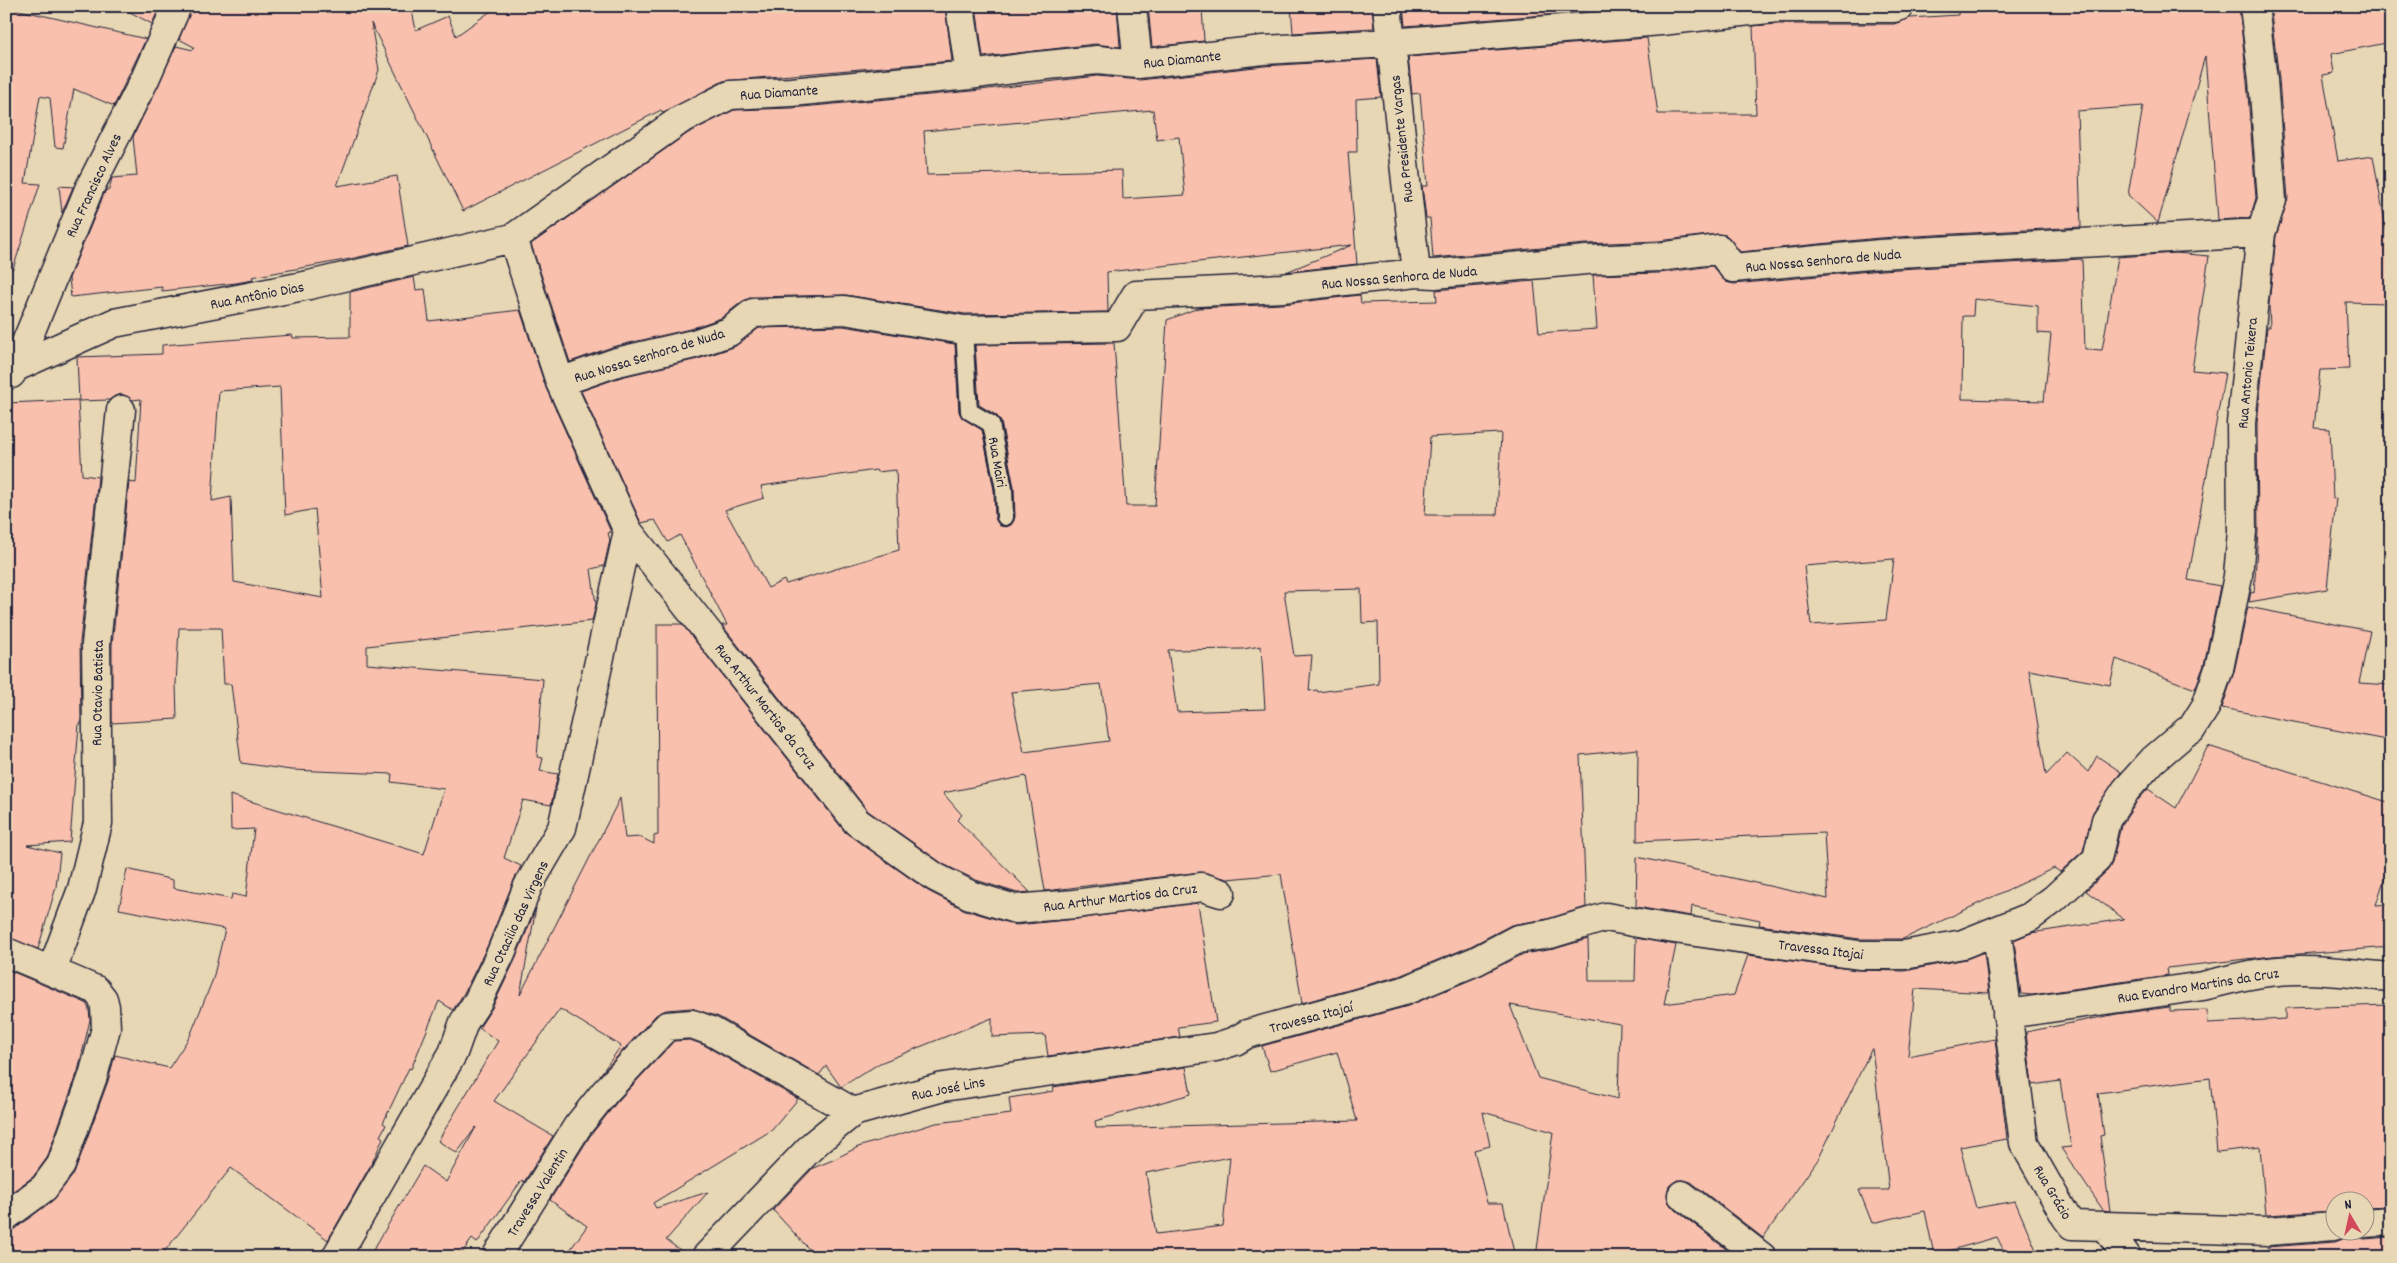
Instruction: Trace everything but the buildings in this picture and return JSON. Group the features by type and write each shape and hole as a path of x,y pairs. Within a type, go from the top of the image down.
{"street":[{"name":"Rua Francisco Alves","path":"10,372 88,189 145,80 177,6"},
{"path":"960,6 970,75"},
{"path":"1132,6 1138,64"},
{"name":"Rua Presidente Vargas","path":"1387,6 1416,272"},
{"name":"Rua Antonio Teixera","path":"2187,731 2192,730 2206,706 2219,669 2238,576 2242,531 2241,423 2261,233 2272,200 2263,80 2254,6"},
{"name":"Rua Diamante","path":"513,238 680,120 730,95 791,92 970,75 1097,60 1138,64 1263,50 1390,43 1660,14 1777,8 1897,7"},
{"name":"Rua Nossa Senhora de Nuda","path":"560,382 617,362 694,344 729,332 753,313 844,310 964,330 1117,327 1136,295 1282,288 1416,272 1435,274 1586,260 1659,257 1718,249 1733,268 1880,254 2261,233"},
{"name":"Rua Antônio Dias","path":"10,372 114,323 309,284 513,238"},
{"name":"Rua Arthur Martios da Cruz","path":"513,238 560,382 628,531 857,822 935,877 970,895 1015,909 1075,904 1202,887 1221,894"},
{"name":"Rua Otavio Batista","path":"52,970 82,889 98,823 96,644 121,410"},
{"name":"Rua Otacilio das Virgens","path":"336,1257 453,1053 464,1022 478,1001 501,953 528,886 562,828 628,531"},
{"name":"Travessa Itajai","path":"1375,1000 1404,992 1476,961 1518,939 1550,934 1606,917 1660,928 1859,955 1904,955 1962,944 1997,932 2030,917 2054,899 2097,860 2106,820 2126,790 2153,760 2187,731"},
{"name":"Rua Grácio","path":"1997,932 2024,1143 2072,1225 2268,1231 2324,1227"},
{"path":"6,952 96,990 103,999 106,1028 93,1076 61,1165 44,1188 6,1216"},
{"name":"Rua Evandro Martins da Cruz","path":"2007,1014 2203,986 2235,977 2282,971 2299,970 2391,977"},
{"name":"Travessa Itajaí","path":"1247,1034 1375,1000"},
{"name":"Travessa Valentin","path":"496,1257 577,1127 605,1092 667,1026 692,1024 711,1031 853,1112"},
{"name":"Rua José Lins","path":"706,1257 814,1144 853,1112 944,1087 1216,1047 1235,1041 1247,1034"},
{"path":"1682,1195 1762,1257"},
{"path":"2374,1222 2391,1221"},
{"path":"2105,1226 2127,1257"}],"lane":[{"name":"Rua Mairi","path":"964,330 968,411 991,424 1004,489 1005,517"}]}
